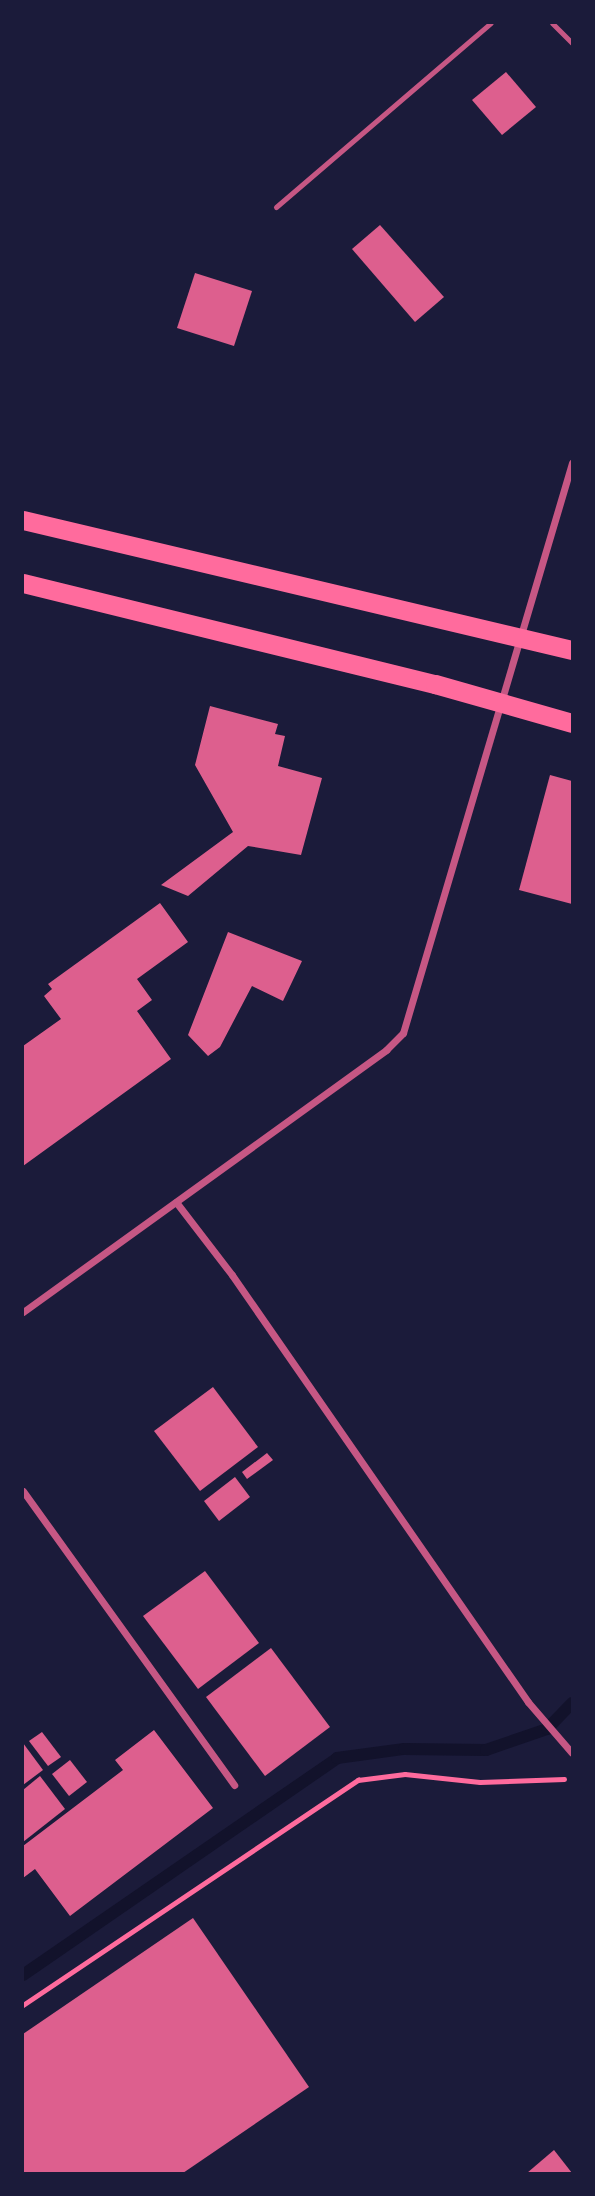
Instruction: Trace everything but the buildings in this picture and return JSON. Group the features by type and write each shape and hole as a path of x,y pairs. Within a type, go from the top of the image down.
{"highway":[{"path":"23,520 523,635 572,650"},
{"path":"23,583 499,702 572,723"}],"street":[{"path":"23,1311 386,1050 403,1033 572,463"},
{"path":"176,1202 232,1275 528,1702 572,1753"},
{"path":"23,1491 234,1784"}],"lane":[{"path":"276,206 491,23"},
{"path":"552,23 572,43"}],"path":[{"path":"23,2005 358,1780 405,1773 480,1782 572,1778"}],"waterway":[{"path":"23,1975 337,1758 404,1749 486,1750 547,1729 572,1703"}]}
